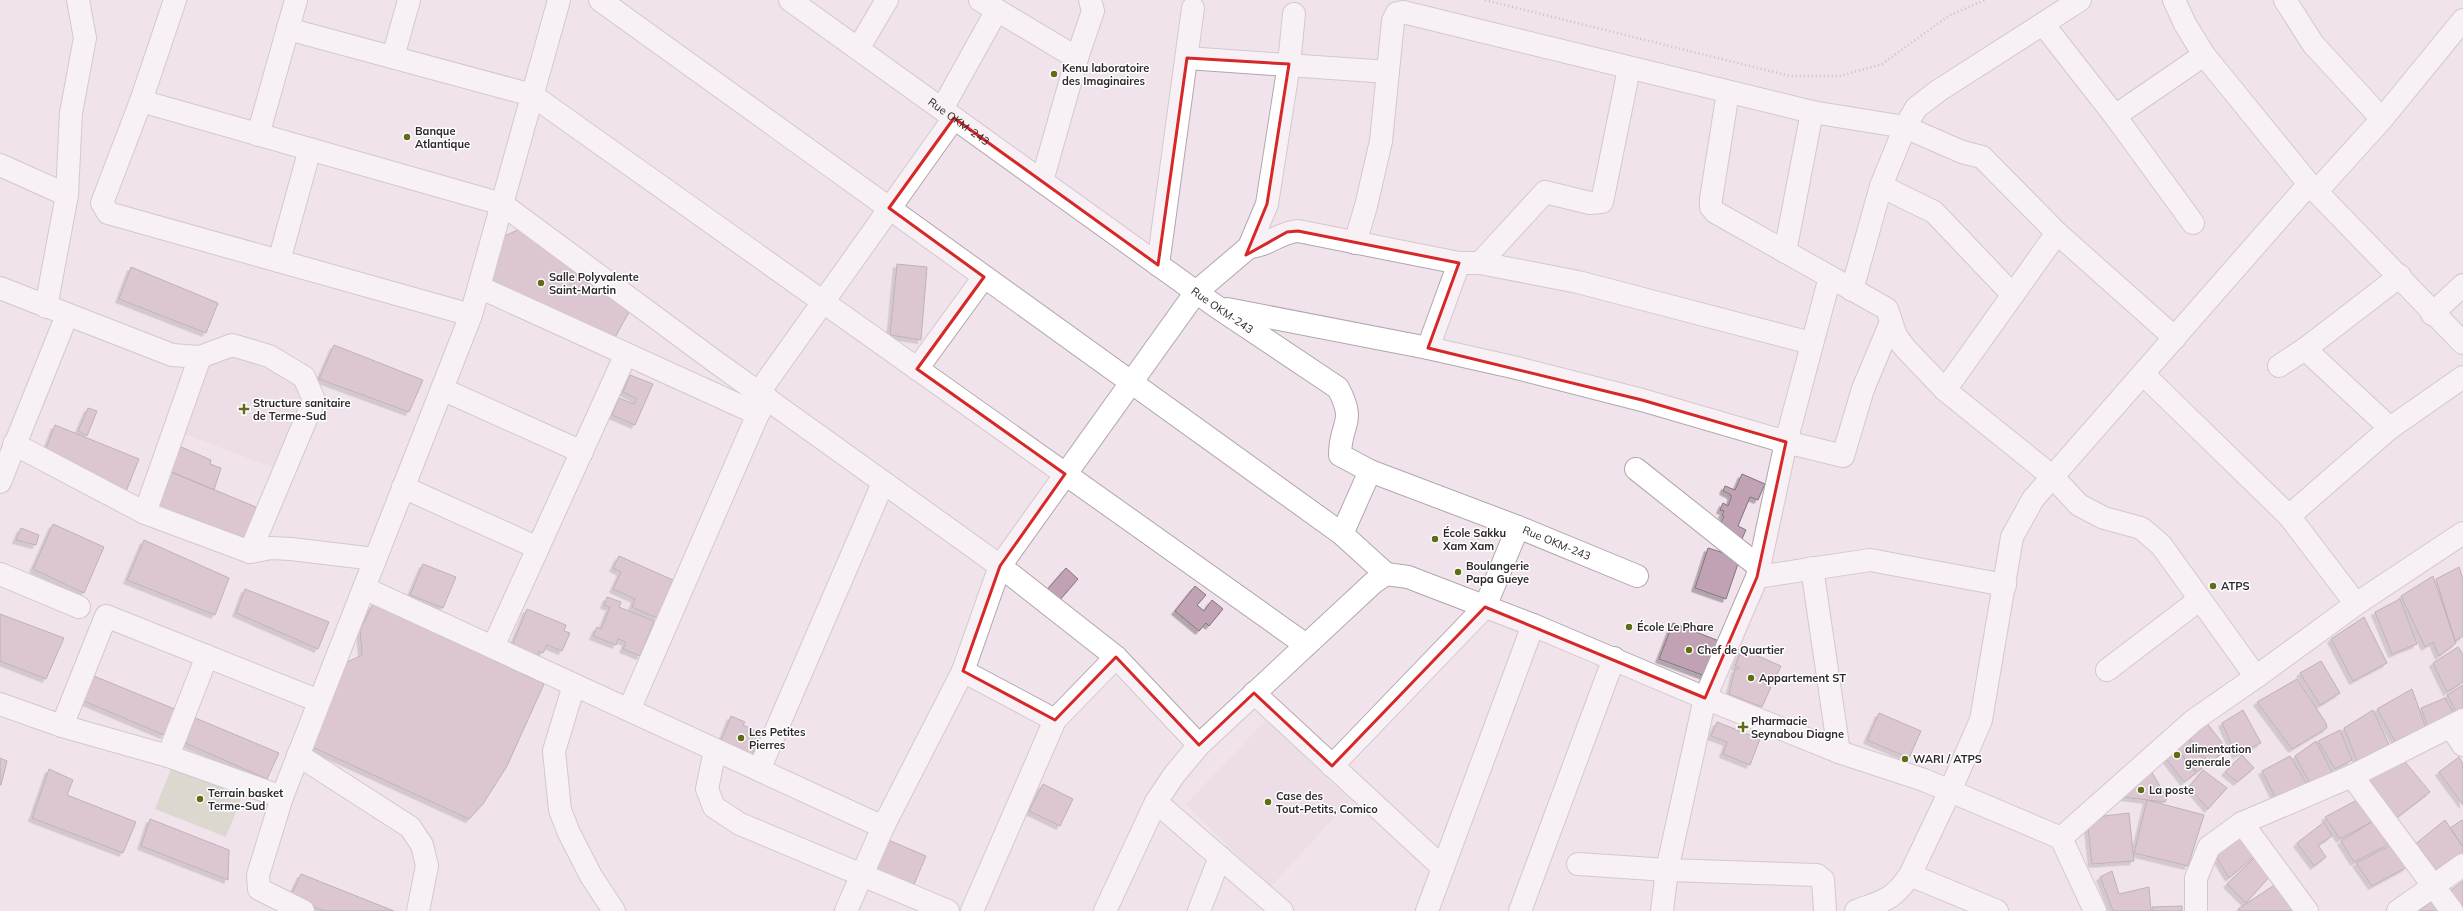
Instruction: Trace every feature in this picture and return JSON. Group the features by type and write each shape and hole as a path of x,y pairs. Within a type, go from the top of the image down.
{"street":[{"path":"46,307 67,195 71,113 85,38 78,0"},
{"path":"175,0 140,101 102,203 104,209 108,213 471,315"},
{"path":"258,134 296,0"},
{"path":"393,57 409,0"},
{"path":"303,911 259,889 258,875 282,797 471,315 559,0"},
{"path":"600,0 1342,534 1386,574 1408,577 1533,625 1614,658 1705,698 1839,752 1950,792 2061,838 2095,911"},
{"name":"Rue OKM-243","path":"790,0 1196,292 1338,388 1347,405 1348,424 1340,440 1340,455 1370,471 1518,527 1637,576"},
{"path":"858,49 887,0"},
{"path":"1042,181 1077,58 1093,11 1090,0"},
{"path":"1852,290 1881,186 1905,126 1916,108 1938,91 2080,0"},
{"path":"2174,0 2185,24 2204,55 2312,188 2400,276 2432,314 2463,343"},
{"path":"2285,0 2313,44 2382,119"},
{"path":"628,710 762,402 823,302 889,208 948,113 989,5 1077,58"},
{"path":"1158,265 1193,8"},
{"path":"1354,243 1366,206 1381,141 1393,21 1397,13 1403,12 1629,69 1812,112 1905,126 1962,152 1982,157 2057,233 2175,338"},
{"path":"846,911 883,827 963,670 1000,566 1196,292 1250,247 1267,204 1289,64 1294,14"},
{"path":"1856,911 1894,897 1910,875 1950,792 1981,720 2012,537 2033,499 2175,338 2312,188 2382,119 2463,20"},
{"path":"2043,24 2115,116 2193,223"},
{"path":"288,29 532,96 1306,645"},
{"path":"2115,116 2204,55"},
{"path":"1187,58 1388,72"},
{"path":"1480,263 1545,192 1590,203 1602,202 1629,69"},
{"path":"1728,92 1711,207 1715,212 1887,309 1896,336 1905,348 1946,390 2053,477 2079,505 2104,518 2140,528 2161,545 2199,600 2256,677"},
{"path":"140,101 502,204 762,402 883,483 1000,566 1116,657 1199,745"},
{"path":"1785,252 1812,112"},
{"path":"279,261 310,149"},
{"path":"0,165 67,195"},
{"path":"1881,186 1934,212 2013,295"},
{"path":"1250,247 1262,247 1287,232 1298,231 1459,263 1480,263 1578,282 1812,343"},
{"path":"1946,390 2057,233"},
{"path":"1428,348 1459,263"},
{"path":"2279,366 2306,349 2400,276"},
{"path":"917,369 984,277"},
{"path":"1662,911 1667,870 1705,698 1757,571 1786,442 1830,277"},
{"path":"2432,314 2463,285"},
{"path":"478,287 626,354 762,402"},
{"path":"0,288 172,355 200,357 232,346 269,356 304,377 314,400 250,552"},
{"path":"1218,307 1428,348 1642,400 1786,442 1843,456 1863,389 1891,322"},
{"path":"0,481 67,315"},
{"path":"2306,349 2390,428"},
{"path":"493,647 626,354"},
{"path":"145,513 200,357"},
{"path":"2143,374 2289,516 2356,604"},
{"path":"2289,516 2390,428 2463,377"},
{"path":"442,389 582,452"},
{"path":"14,444 145,513 250,552 270,548 291,549 375,559"},
{"path":"1636,469 1757,571 1812,568 1870,560 2005,585"},
{"path":"1342,534 1370,471"},
{"path":"759,770 883,483"},
{"path":"403,487 538,548"},
{"path":"1332,766 1485,607 1518,527"},
{"path":"2061,838 2194,720 2356,604 2463,533"},
{"path":"1812,568 1839,752"},
{"path":"0,574 79,607"},
{"path":"1105,911 1156,802 1174,775 1199,745 1372,583 1386,574"},
{"path":"364,588 883,827"},
{"path":"2107,670 2199,600"},
{"path":"62,726 106,616 319,701"},
{"path":"1427,911 1533,625"},
{"path":"168,756 207,656"},
{"path":"972,911 1055,720 1116,657"},
{"path":"1520,911 1614,658"},
{"path":"963,670 1055,720"},
{"path":"574,685 554,751 560,810 591,876 614,911"},
{"path":"1254,693 1443,868"},
{"path":"0,704 62,726 168,756 282,797"},
{"path":"2196,911 2196,878 2209,847 2242,823 2352,776 2457,724 2463,745"},
{"path":"715,750 707,789 714,807 740,824 948,911"},
{"path":"298,755 410,827 422,845 427,866 418,911"},
{"path":"2352,776 2452,911"},
{"path":"1156,802 1282,911"},
{"path":"2242,823 2307,911"},
{"path":"1199,911 1220,857"},
{"path":"1578,864 1667,870 1817,875 1821,876 1822,880 1825,911"},
{"path":"2398,911 2463,864"},
{"path":"1910,875 1997,911"}],"path":[{"path":"1485,0 1790,76 1840,76 1882,64 1950,15 1985,0"}],"highlighted area":[{"path":"1187,58 1289,64 1267,204 1246,255 1287,232 1298,231 1459,263 1428,348 1642,400 1786,442 1757,577 1705,698 1485,607 1332,766 1254,693 1199,745 1116,657 1055,720 963,671 1000,566 1065,474 917,369 984,277 889,208 954,118 1158,265"}],"shaded area":[{"name":"Structure sanitaire de Terme-Sud","path":"215,349 306,384 274,468 182,433"},
{"name":"Case des Tout-Petits, Comico","path":"1266,720 1350,800 1270,888 1186,804"}],"green space":[{"name":"Terrain basket Terme-Sud","path":"174,761 245,789 226,837 155,809"}],"building":[{"name":"Salle Polyvalente Saint-Martin","path":"520,229 629,312 612,343 495,288 491,278 502,237"},
{"path":"897,264 927,267 921,340 890,335"},
{"path":"131,267 218,303 206,333 119,299"},
{"path":"334,345 423,380 409,412 319,379"},
{"path":"630,375 653,384 635,425 612,415 619,398 634,404 637,399 623,392"},
{"path":"88,408 97,411 87,436 78,431"},
{"path":"55,425 139,459 125,494 43,456"},
{"path":"179,446 211,460 210,464 221,468 214,490 169,471"},
{"path":"169,471 256,507 243,544 156,508"},
{"path":"1742,474 1765,484 1758,500 1750,497 1738,526 1746,530 1741,541 1720,525 1724,516 1722,515 1724,511 1720,510 1723,503 1728,506 1731,498 1731,495 1723,491 1725,486 1735,490"},
{"path":"53,524 104,547 84,593 33,569"},
{"path":"21,528 39,535 36,545 16,540"},
{"path":"144,540 229,578 215,615 127,580"},
{"path":"1708,548 1740,558 1726,599 1695,588"},
{"path":"619,556 673,580 657,618 632,607 635,599 613,589 621,572 613,568"},
{"path":"423,564 456,577 443,608 410,595"},
{"path":"2459,567 2463,579 2463,636 2455,641 2436,579"},
{"path":"1066,568 1078,579 1058,602 1046,591"},
{"path":"2433,576 2456,643 2439,656 2433,642 2425,647 2401,596"},
{"path":"1195,586 1206,595 1197,605 1204,611 1212,600 1223,609 1209,626 1206,623 1199,631 1175,611"},
{"path":"245,589 329,622 318,649 236,613"},
{"path":"607,597 621,602 619,607 654,621 640,656 623,649 626,642 618,639 616,645 593,636 597,627 601,629 610,607 604,605"},
{"path":"2400,599 2417,644 2392,654 2375,612"},
{"path":"373,604 544,684 507,766 483,804 469,819 310,746 343,664 362,655 360,630"},
{"path":"527,609 566,625 564,631 570,633 562,651 547,645 543,653 539,651 536,658 511,648"},
{"path":"0,614 64,638 46,679 0,661"},
{"path":"2364,617 2387,663 2353,681 2331,639"},
{"name":"Chef de Quartier","path":"1673,623 1719,641 1705,676 1659,659"},
{"path":"2458,647 2463,654 2463,682 2447,692 2433,663"},
{"name":"Appartement ST","path":"1742,649 1781,666 1776,677 1770,676 1767,686 1771,687 1762,707 1729,694 1735,669 1738,669 1739,667 1735,666"},
{"path":"2321,661 2340,693 2320,705 2300,673"},
{"path":"89,674 177,710 164,735 79,699"},
{"path":"2297,679 2326,723 2327,728 2292,749 2257,702"},
{"path":"2463,685 2463,713 2458,715 2447,695"},
{"path":"2412,689 2426,728 2395,741 2377,709"},
{"path":"2445,698 2456,717 2429,729 2421,708"},
{"path":"2243,710 2261,743 2236,755 2222,723"},
{"path":"2373,710 2390,747 2357,761 2344,728"},
{"path":"1879,713 1921,731 1909,758 1867,740"},
{"name":"Les Petites Pierres","path":"731,716 745,722 743,725 762,734 751,757 720,743"},
{"path":"193,717 279,753 267,779 183,742"},
{"path":"1717,722 1760,739 1750,765 1723,754 1727,742 1711,736"},
{"path":"2206,722 2227,749 2209,763 2188,736"},
{"path":"2340,730 2352,760 2335,769 2318,741"},
{"path":"2186,737 2207,764 2197,772 2174,746"},
{"path":"2316,741 2333,774 2311,785 2295,756"},
{"path":"2174,746 2196,773 2184,782 2164,756"},
{"path":"2242,755 2254,768 2237,782 2225,772"},
{"path":"2290,756 2309,788 2277,801 2262,771"},
{"path":"2401,757 2430,792 2395,819 2363,778"},
{"path":"2459,757 2463,764 2463,805 2439,772"},
{"path":"0,758 7,761 1,785 0,785"},
{"path":"2148,766 2167,798 2165,802 2123,797"},
{"path":"49,769 73,780 67,795 136,822 123,853 32,818"},
{"path":"2203,770 2227,788 2208,809 2189,787"},
{"path":"1043,784 1073,799 1060,826 1029,811"},
{"path":"2147,800 2204,815 2188,866 2134,853"},
{"path":"2357,800 2373,821 2340,839 2325,817"},
{"path":"2129,813 2134,861 2092,864 2087,818"},
{"path":"150,819 229,850 228,880 141,846"},
{"path":"2445,820 2463,847 2463,856 2434,878 2413,846"},
{"path":"2462,820 2463,821 2463,847 2450,828"},
{"path":"2373,821 2389,844 2354,862 2341,841"},
{"path":"2324,822 2332,836 2318,845 2326,857 2314,866 2297,843"},
{"path":"2238,828 2258,853 2229,878 2211,848"},
{"path":"886,839 926,856 913,887 873,870"},
{"path":"2391,845 2407,867 2372,886 2356,863"},
{"path":"2254,858 2271,875 2246,903 2227,884"},
{"path":"2112,871 2119,894 2149,887 2151,911 2113,911 2100,877"},
{"path":"301,874 394,911 324,911 290,897"},
{"path":"2463,881 2463,911 2458,911 2446,894"},
{"path":"2276,884 2295,911 2240,911 2238,909"},
{"path":"2432,901 2439,911 2419,911"},
{"path":"2182,906 2182,911 2152,911 2152,907"}],"place":[{"name":"Kenu laboratoire des Imaginaires","path":"1054,74"},
{"name":"Banque Atlantique","path":"407,137"},
{"name":"Salle Polyvalente Saint-Martin","path":"541,283"},
{"name":"Structure sanitaire de Terme-Sud","path":"244,409"},
{"name":"École Sakku Xam Xam","path":"1435,539"},
{"name":"Boulangerie Papa Gueye","path":"1458,572"},
{"name":"ATPS","path":"2213,586"},
{"name":"École Le Phare","path":"1629,627"},
{"name":"Chef de Quartier","path":"1689,650"},
{"name":"Appartement ST","path":"1751,678"},
{"name":"Pharmacie Seynabou Diagne","path":"1743,727"},
{"name":"Les Petites Pierres","path":"741,738"},
{"name":"alimentation generale","path":"2177,755"},
{"name":"WARI / ATPS","path":"1905,759"},
{"name":"La poste","path":"2141,790"},
{"name":"Terrain basket Terme-Sud","path":"200,799"},
{"name":"Case des Tout-Petits, Comico","path":"1268,802"}]}
